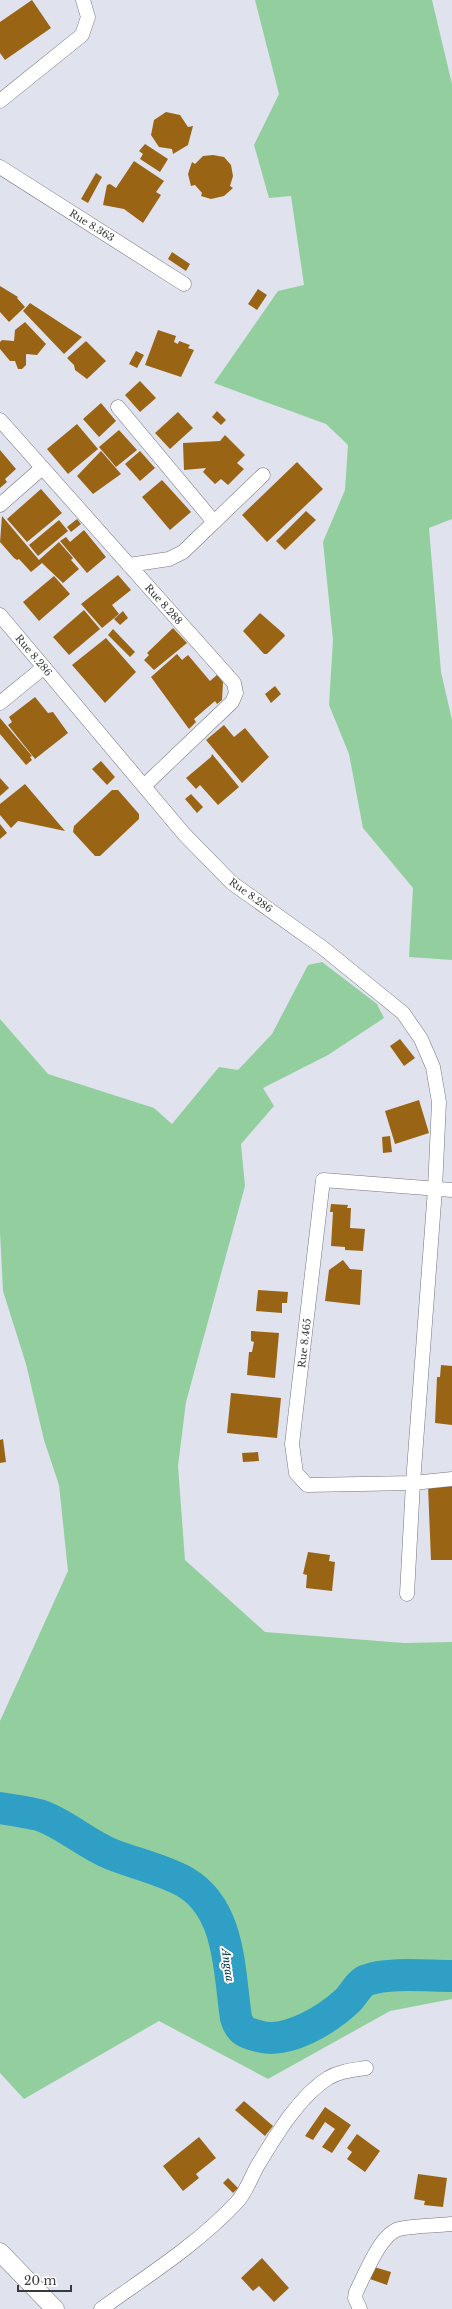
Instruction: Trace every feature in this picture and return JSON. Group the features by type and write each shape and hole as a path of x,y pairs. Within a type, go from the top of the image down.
{"street":[{"path":"0,101 82,35 88,17 83,0"},
{"name":"Rue 8.363","path":"0,167 184,284"},
{"path":"118,407 214,522"},
{"name":"Rue 8.288","path":"0,420 234,683 236,693 232,702 144,786"},
{"path":"0,505 42,468"},
{"path":"129,565 170,559 177,556 263,475"},
{"name":"Rue 8.286","path":"0,615 184,834 232,883 318,943 403,1013 421,1039 433,1067 439,1102 435,1189 413,1483 407,1594"},
{"path":"0,703 44,667"},
{"name":"Rue 8.465","path":"452,1190 323,1180 292,1444 296,1473 306,1484 413,1483 452,1479"},
{"path":"101,2309 197,2238 238,2201 260,2160 312,2091 329,2078 347,2070 366,2068"},
{"path":"360,2309 355,2298 356,2292 382,2242 389,2235 398,2229 452,2224"},
{"path":"1,2256 55,2309"}],"green space":[{"path":"255,0 432,0 452,84 452,519 429,528 441,672 452,720 452,960 409,957 413,888 363,828 349,754 329,705 333,640 323,542 345,490 348,445 326,424 214,383 278,291 304,285 291,196 269,198 254,145 279,94"},
{"path":"322,962 377,1004 384,1018 328,1055 263,1088 274,1106 241,1144 245,1186 186,1402 178,1466 185,1560 265,1632 404,1643 452,1642 452,1999 390,2011 268,2079 159,2021 24,2099 0,2073 0,1721 68,1571 59,1485 44,1440 26,1364 3,1291 0,1232 0,1019 48,1074 154,1108 172,1124 219,1067 238,1070 272,1034 308,965"}],"building":[{"path":"32,0 51,28 5,60 0,53 0,22"},
{"path":"166,112 180,115 188,127 193,126 188,145 173,154 172,149 159,147 151,135 154,120"},
{"path":"145,144 168,159 160,172 140,159 143,154 139,151"},
{"path":"213,155 224,157 231,165 233,176 230,186 233,188 224,196 211,199 201,196 202,193 195,185 191,186 188,174 192,162 195,164 203,156"},
{"path":"134,161 164,181 156,192 161,195 143,223 124,209 103,205 107,185 110,184 116,188"},
{"path":"96,173 102,177 88,203 81,199"},
{"path":"172,252 190,264 186,271 168,259"},
{"path":"0,286 18,297 17,298 25,307 9,322 0,312"},
{"path":"258,289 267,295 257,310 248,304"},
{"path":"30,303 82,337 64,354 23,311"},
{"path":"25,322 46,344 37,355 26,354 26,365 22,369 18,369 15,361 10,361 0,349 0,342 2,340 14,341 15,330"},
{"path":"158,330 176,336 174,342 178,344 179,341 190,345 188,348 194,350 181,377 145,365"},
{"path":"86,341 106,361 87,379 75,370 74,365 67,358"},
{"path":"136,351 144,355 137,368 129,364"},
{"path":"140,381 156,398 140,412 125,395"},
{"path":"101,403 116,421 99,437 83,419"},
{"path":"217,411 226,420 221,425 212,417"},
{"path":"178,412 193,428 170,449 155,433"},
{"path":"77,424 98,449 68,474 47,449"},
{"path":"119,430 137,450 116,467 99,447"},
{"path":"225,435 245,455 237,463 244,469 228,485 221,479 215,484 203,472 206,468 184,470 183,443 220,441"},
{"path":"0,450 16,469 5,479 7,482 0,488"},
{"path":"101,451 121,474 93,494 77,476"},
{"path":"140,451 155,468 140,481 125,464"},
{"path":"297,462 323,489 267,542 242,515"},
{"path":"162,480 191,512 170,530 142,497"},
{"path":"41,489 62,513 27,542 7,519"},
{"path":"306,511 316,520 285,550 276,541"},
{"path":"2,516 39,560 59,542 73,558 71,560 79,569 63,583 42,563 31,572 19,559 17,560 14,558 0,542"},
{"path":"77,519 81,524 71,532 67,527"},
{"path":"59,520 68,531 38,556 29,545"},
{"path":"84,530 106,557 87,573 60,541 66,537 70,542"},
{"path":"118,575 131,590 112,605 119,614 102,628 81,604"},
{"path":"54,576 70,594 39,621 23,602"},
{"path":"84,610 100,629 69,655 53,637"},
{"path":"123,611 128,618 120,625 114,619"},
{"path":"260,613 285,636 267,654 264,654 243,631"},
{"path":"173,628 187,643 154,670 144,660 149,655 147,653"},
{"path":"113,629 135,652 130,657 108,635"},
{"path":"106,638 136,672 105,703 72,665"},
{"path":"177,654 182,660 188,655 210,681 217,675 223,682 222,700 217,704 215,701 194,719 196,722 189,729 151,677"},
{"path":"275,686 281,694 271,703 265,694"},
{"path":"35,697 48,713 53,712 68,733 35,759 8,725 12,722 9,717"},
{"path":"0,718 32,756 30,757 32,760 26,765 0,734"},
{"path":"224,725 234,737 245,728 269,757 242,783 206,740"},
{"path":"212,754 239,787 218,805 200,785 196,789 186,778 211,757"},
{"path":"101,761 115,777 107,785 92,769"},
{"path":"0,778 9,788 0,796"},
{"path":"25,784 65,831 18,821 11,828 0,815 0,804"},
{"path":"112,790 118,790 139,814 139,819 100,856 95,856 73,832 74,826"},
{"path":"191,794 203,807 197,813 185,799"},
{"path":"0,824 7,833 0,839"},
{"path":"400,1039 415,1058 404,1066 390,1046"},
{"path":"419,1100 429,1133 395,1144 385,1111"},
{"path":"390,1136 392,1152 383,1153 382,1137"},
{"path":"331,1204 348,1205 347,1208 351,1208 350,1228 365,1229 363,1251 345,1250 345,1247 331,1246 333,1212 330,1212"},
{"path":"343,1260 350,1269 362,1270 360,1305 325,1301 329,1270"},
{"path":"258,1290 288,1292 287,1303 282,1303 282,1313 256,1311"},
{"path":"251,1331 279,1333 275,1378 247,1375 249,1352 252,1352 254,1342 251,1341"},
{"path":"441,1365 452,1366 452,1425 435,1423 437,1377 440,1377"},
{"path":"231,1393 281,1398 277,1438 227,1433"},
{"path":"3,1439 6,1462 0,1463 0,1440"},
{"path":"258,1452 259,1461 243,1462 242,1453"},
{"path":"428,1486 452,1486 452,1560 431,1560"},
{"path":"308,1552 330,1555 329,1561 335,1562 332,1591 306,1588 307,1575 303,1574"},
{"path":"244,2101 273,2126 265,2136 235,2110"},
{"path":"325,2107 351,2125 332,2153 322,2147 335,2129 325,2122 313,2140 305,2136"},
{"path":"357,2134 380,2151 365,2172 347,2159 352,2152 347,2148"},
{"path":"199,2137 216,2158 196,2174 199,2178 183,2191 163,2166"},
{"path":"418,2174 447,2178 443,2207 424,2205 425,2201 414,2199"},
{"path":"228,2178 238,2188 233,2193 223,2183"},
{"path":"262,2258 289,2288 274,2302 259,2286 253,2291 241,2278"},
{"path":"374,2267 391,2272 387,2285 370,2279"}],"waterway":[{"name":"Angaa","path":"0,1808 39,1815 57,1823 102,1850 120,1858 176,1877 200,1894 211,1908 220,1925 229,1962 236,2018 239,2026 250,2034 269,2038 294,2034 330,2015 348,2000 364,1981 367,1980 397,1975 452,1976"}]}
